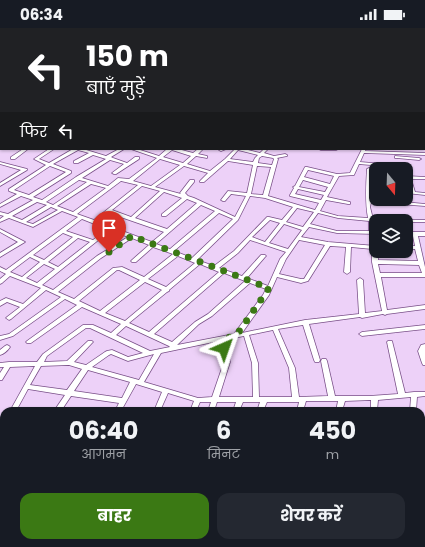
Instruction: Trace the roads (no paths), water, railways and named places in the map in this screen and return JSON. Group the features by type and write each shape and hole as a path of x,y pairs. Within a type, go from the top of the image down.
{"highway":[{"path":"12,28 20,28"}],"street":[{"path":"6,28 12,28"},
{"path":"13,158 25,150"},
{"path":"29,197 69,172 36,159 50,150"},
{"path":"10,190 74,150"},
{"path":"83,150 127,164"},
{"path":"136,150 183,166 211,173"},
{"path":"130,181 169,150"},
{"path":"177,150 205,157"},
{"path":"152,187 183,166 199,150"},
{"path":"202,181 227,160 236,150"},
{"path":"245,150 260,155 274,157 285,155"},
{"path":"112,335 167,290 236,219 249,194 255,164 265,150"},
{"path":"348,203 324,198 292,195 295,187 307,168 337,175 352,174 364,150 419,159"},
{"path":"405,150 410,154"},
{"path":"43,202 119,151"},
{"path":"76,162 93,153"},
{"path":"396,155 425,154"},
{"path":"396,155 397,162"},
{"path":"265,197 276,160 274,157"},
{"path":"114,173 137,158"},
{"path":"227,160 274,166"},
{"path":"357,162 369,163"},
{"path":"0,163 25,170 0,186"},
{"path":"369,172 368,207 370,214"},
{"path":"236,336 269,288 298,238 316,213 337,175"},
{"path":"78,178 108,188"},
{"path":"301,178 331,186"},
{"path":"413,178 425,178"},
{"path":"73,214 120,179 186,197 236,219"},
{"path":"186,197 182,193 192,181"},
{"path":"22,222 52,206 90,182"},
{"path":"95,222 142,184"},
{"path":"0,186 269,288"},
{"path":"295,187 324,198"},
{"path":"131,219 163,191"},
{"path":"223,200 230,192 249,194 265,197 316,213 369,220"},
{"path":"413,192 425,194"},
{"path":"0,206 21,194"},
{"path":"164,215 186,197"},
{"path":"0,221 36,200"},
{"path":"134,261 200,202"},
{"path":"413,204 425,205"},
{"path":"266,244 296,206"},
{"path":"0,213 33,226 62,210"},
{"path":"109,211 167,231"},
{"path":"101,313 145,280 218,211"},
{"path":"0,282 8,273 30,255 81,217"},
{"path":"215,268 236,252 269,218 306,227 336,232 369,233"},
{"path":"378,275 425,275 421,263 413,221 425,221"},
{"path":"38,285 111,228"},
{"path":"62,230 94,242"},
{"path":"0,236 3,232 22,242 0,256"},
{"path":"416,234 425,234"},
{"path":"22,279 77,236"},
{"path":"54,292 99,257 132,236"},
{"path":"249,238 290,251"},
{"path":"298,238 328,244 369,247"},
{"path":"276,275 301,281 306,280 328,244"},
{"path":"347,272 349,246"},
{"path":"413,247 418,247"},
{"path":"30,255 59,269"},
{"path":"173,347 197,323 210,316 247,280 264,256"},
{"path":"375,258 385,313"},
{"path":"375,262 421,263"},
{"path":"0,268 8,273 126,324 173,347"},
{"path":"75,302 115,269 120,268 167,290"},
{"path":"150,335 223,271"},
{"path":"360,280 362,316"},
{"path":"10,318 45,288"},
{"path":"0,338 11,335 65,297"},
{"path":"0,304 3,298 24,306"},
{"path":"29,342 82,304"},
{"path":"60,407 86,368 107,353 112,352 128,359 173,347 305,322 425,307"},
{"path":"305,322 317,360"},
{"path":"16,407 45,355 85,326 91,326 112,335 148,353"},
{"path":"362,334 425,327"},
{"path":"275,328 292,368 300,407"},
{"path":"246,334 255,363 260,407"},
{"path":"213,407 227,362 224,348 226,338"},
{"path":"69,364 90,342"},
{"path":"390,342 402,395"},
{"path":"425,346 423,346 421,351 425,363"},
{"path":"0,353 7,347"},
{"path":"120,407 159,351"},
{"path":"324,361 332,399"},
{"path":"0,378 9,364"},
{"path":"0,365 69,364 198,400 342,399 425,394"},
{"path":"27,387 124,401"},
{"path":"159,407 166,390"},
{"path":"413,407 414,394"},
{"path":"374,407 375,398"},
{"path":"340,407 342,399"},
{"path":"195,407 198,400"},
{"path":"237,407 240,400"}]}
